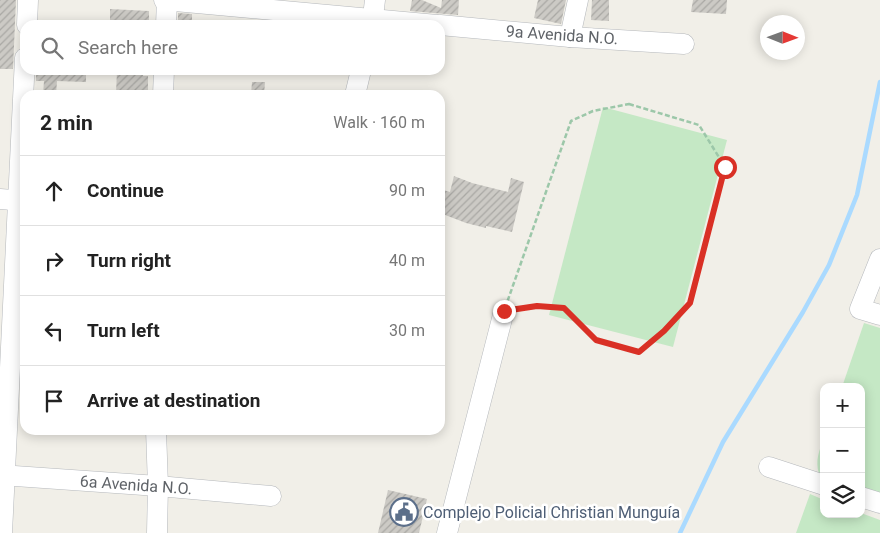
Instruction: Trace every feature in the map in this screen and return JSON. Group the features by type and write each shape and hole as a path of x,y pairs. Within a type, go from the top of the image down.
{"street":[{"path":"27,20 28,0"},
{"path":"166,0 166,20"},
{"name":"9a Avenida N.O.","path":"166,0 374,15 406,20"},
{"path":"570,37 578,0"},
{"name":"9a Avenida N.O.","path":"445,26 570,37 684,44"},
{"path":"23,90 24,75"},
{"path":"163,90 164,75"},
{"path":"356,90 360,75"},
{"path":"2,533 2,475 12,323 14,200 20,123"},
{"path":"879,263 860,309 880,315"},
{"path":"446,533 504,311"},
{"path":"156,435 157,533"},
{"path":"769,468 820,484"},
{"name":"6a Avenida N.O.","path":"2,475 271,496"},
{"path":"865,498 880,503"}],"path":[{"path":"629,104 699,125 725,167 690,303 664,331 639,352 596,340 564,308 537,306 504,311 571,121 593,111 629,104"}],"green space":[{"path":"603,107 727,140 673,347 549,315"},
{"path":"864,323 880,328 880,495 865,490 865,383 843,383"},
{"path":"820,448 820,475 817,464"},
{"path":"810,494 820,498 820,518 865,518 865,514 880,520 880,533 796,533"}],"building":[{"path":"0,0 16,0 13,69 0,69"},
{"path":"412,0 422,0 441,8 442,0 459,0 458,15 410,11"},
{"path":"538,0 566,0 561,24 534,18"},
{"path":"592,0 609,0 609,21 591,20"},
{"path":"693,0 727,0 726,14 691,12"},
{"path":"110,9 149,11 149,20 110,20"},
{"path":"178,13 192,14 192,20 178,20"},
{"path":"36,75 86,75 86,82 57,81 56,90 43,90 44,81 36,81"},
{"path":"117,75 148,76 148,90 116,90"},
{"path":"252,82 265,82 264,90 251,90"},
{"path":"454,176 472,183 508,192 511,178 524,182 512,232 466,223 445,215 445,190 450,192"},
{"name":"Complejo Policial Christian Munguía","path":"388,490 427,499 419,533 378,533"}],"waterway":[{"path":"680,533 723,442 803,312 829,265 857,195 880,82"}],"place":[{"name":"Complejo Policial Christian Munguía","path":"404,512"}],"route":[{"path":"504,311 537,306 564,308 596,340 639,352 664,331 690,303 725,167"}]}
